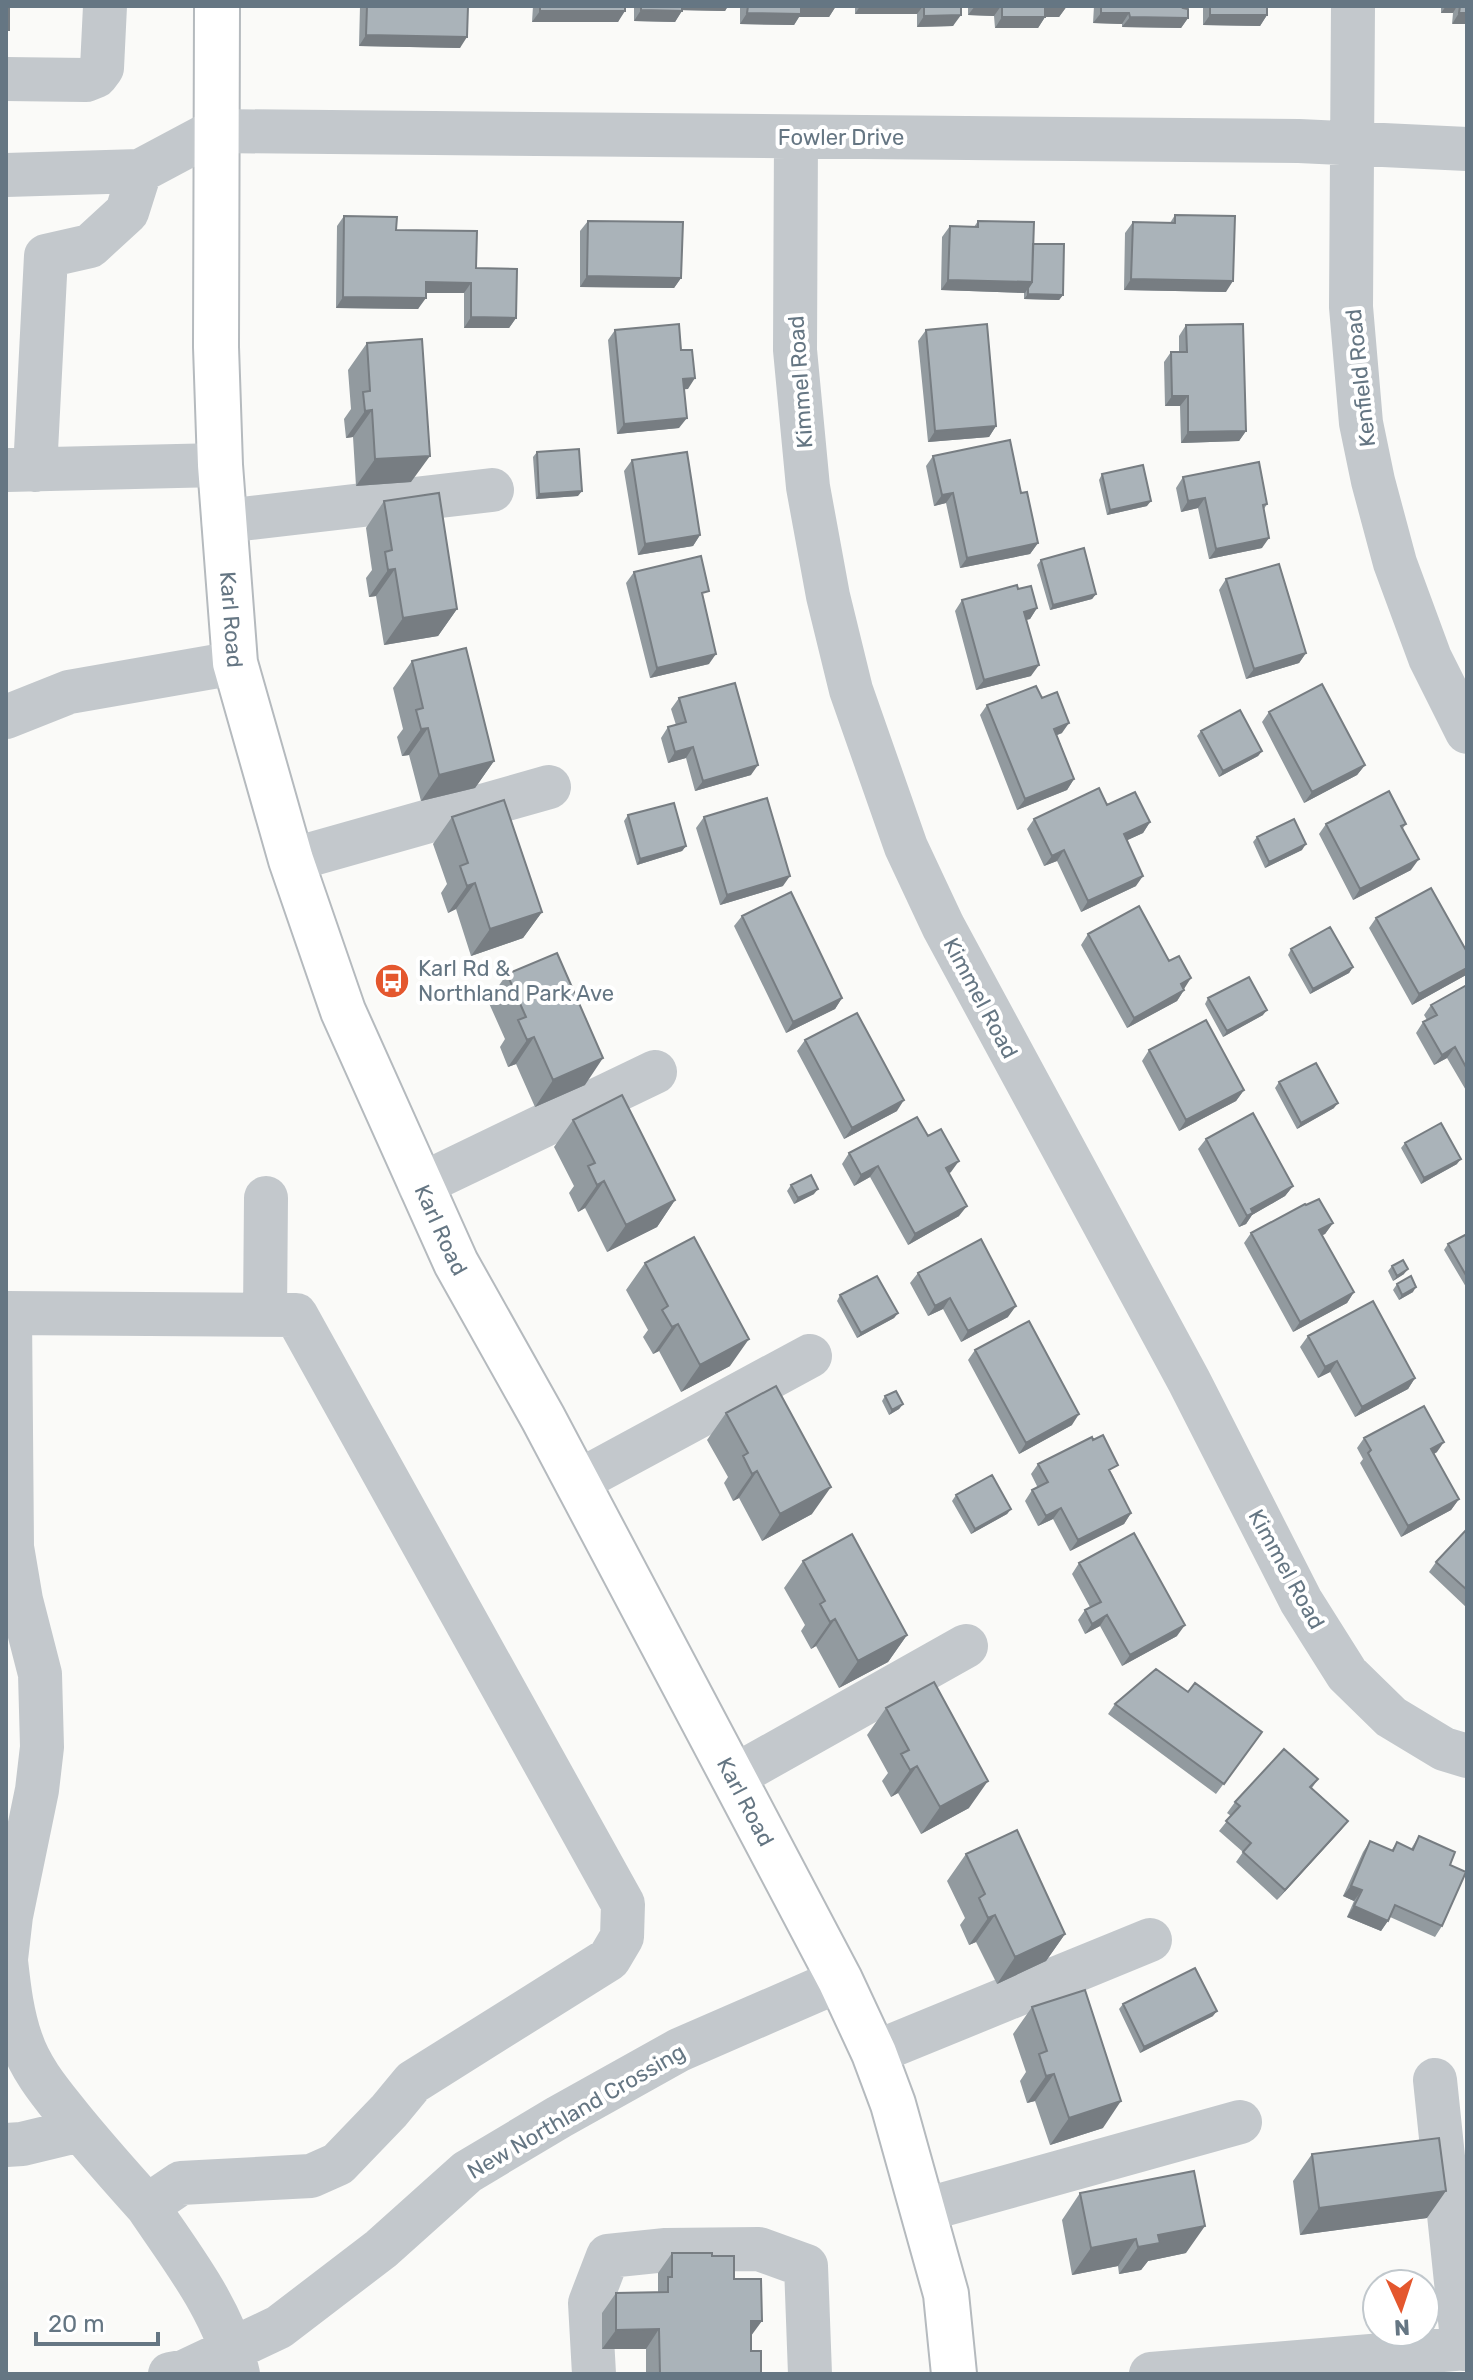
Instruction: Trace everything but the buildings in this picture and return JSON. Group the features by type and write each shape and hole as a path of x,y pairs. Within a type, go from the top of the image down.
{"main road":[{"name":"Karl Road","path":"217,6 216,347 220,465 235,663 291,860 343,1011 456,1263 577,1482 840,1980 874,2053 893,2104 946,2294 954,2374"}],"street":[{"path":"6,79 86,80 96,76 102,68 105,6"},
{"name":"Kenfield Road","path":"1353,6 1351,307 1361,423 1395,563 1430,658 1467,732"},
{"path":"6,175 140,171 215,131"},
{"name":"Fowler Drive","path":"215,131 1351,142 1467,149"},
{"name":"Kimmel Road","path":"796,137 795,350 808,487 828,596 851,690 906,847 943,926 1189,1381 1301,1601 1347,1674 1391,1717 1456,1753"},
{"path":"140,171 127,212 90,246 46,256 21,470 220,465"},
{"path":"224,521 492,490"},
{"path":"6,717 69,692 235,663"},
{"path":"291,860 549,787"},
{"path":"420,1185 655,1072"},
{"path":"265,1315 266,1198"},
{"path":"147,2206 181,2183 311,2176 338,2164 413,2082 609,1959 622,1937 623,1904 296,1315 8,1313 12,1547 21,1600 40,1674 42,1747 37,1790 11,1916 6,1960 16,2050 80,2130 147,2206 194,2275 235,2362"},
{"path":"577,1482 810,1356"},
{"path":"733,1777 966,1646"},
{"path":"874,2053 1150,1940"},
{"name":"New Northland Crossing","path":"170,2374 235,2362 381,2249 467,2172 679,2050 840,1980"},
{"path":"1151,2374 1456,2356 1435,2080"},
{"path":"924,2210 1240,2122"},
{"path":"6,2145 80,2130"},
{"path":"594,2374 590,2303 608,2256 666,2250 759,2249 806,2266 810,2374"}],"place":[{"name":"Karl Rd & Northland Park Ave","path":"392,981"}]}
